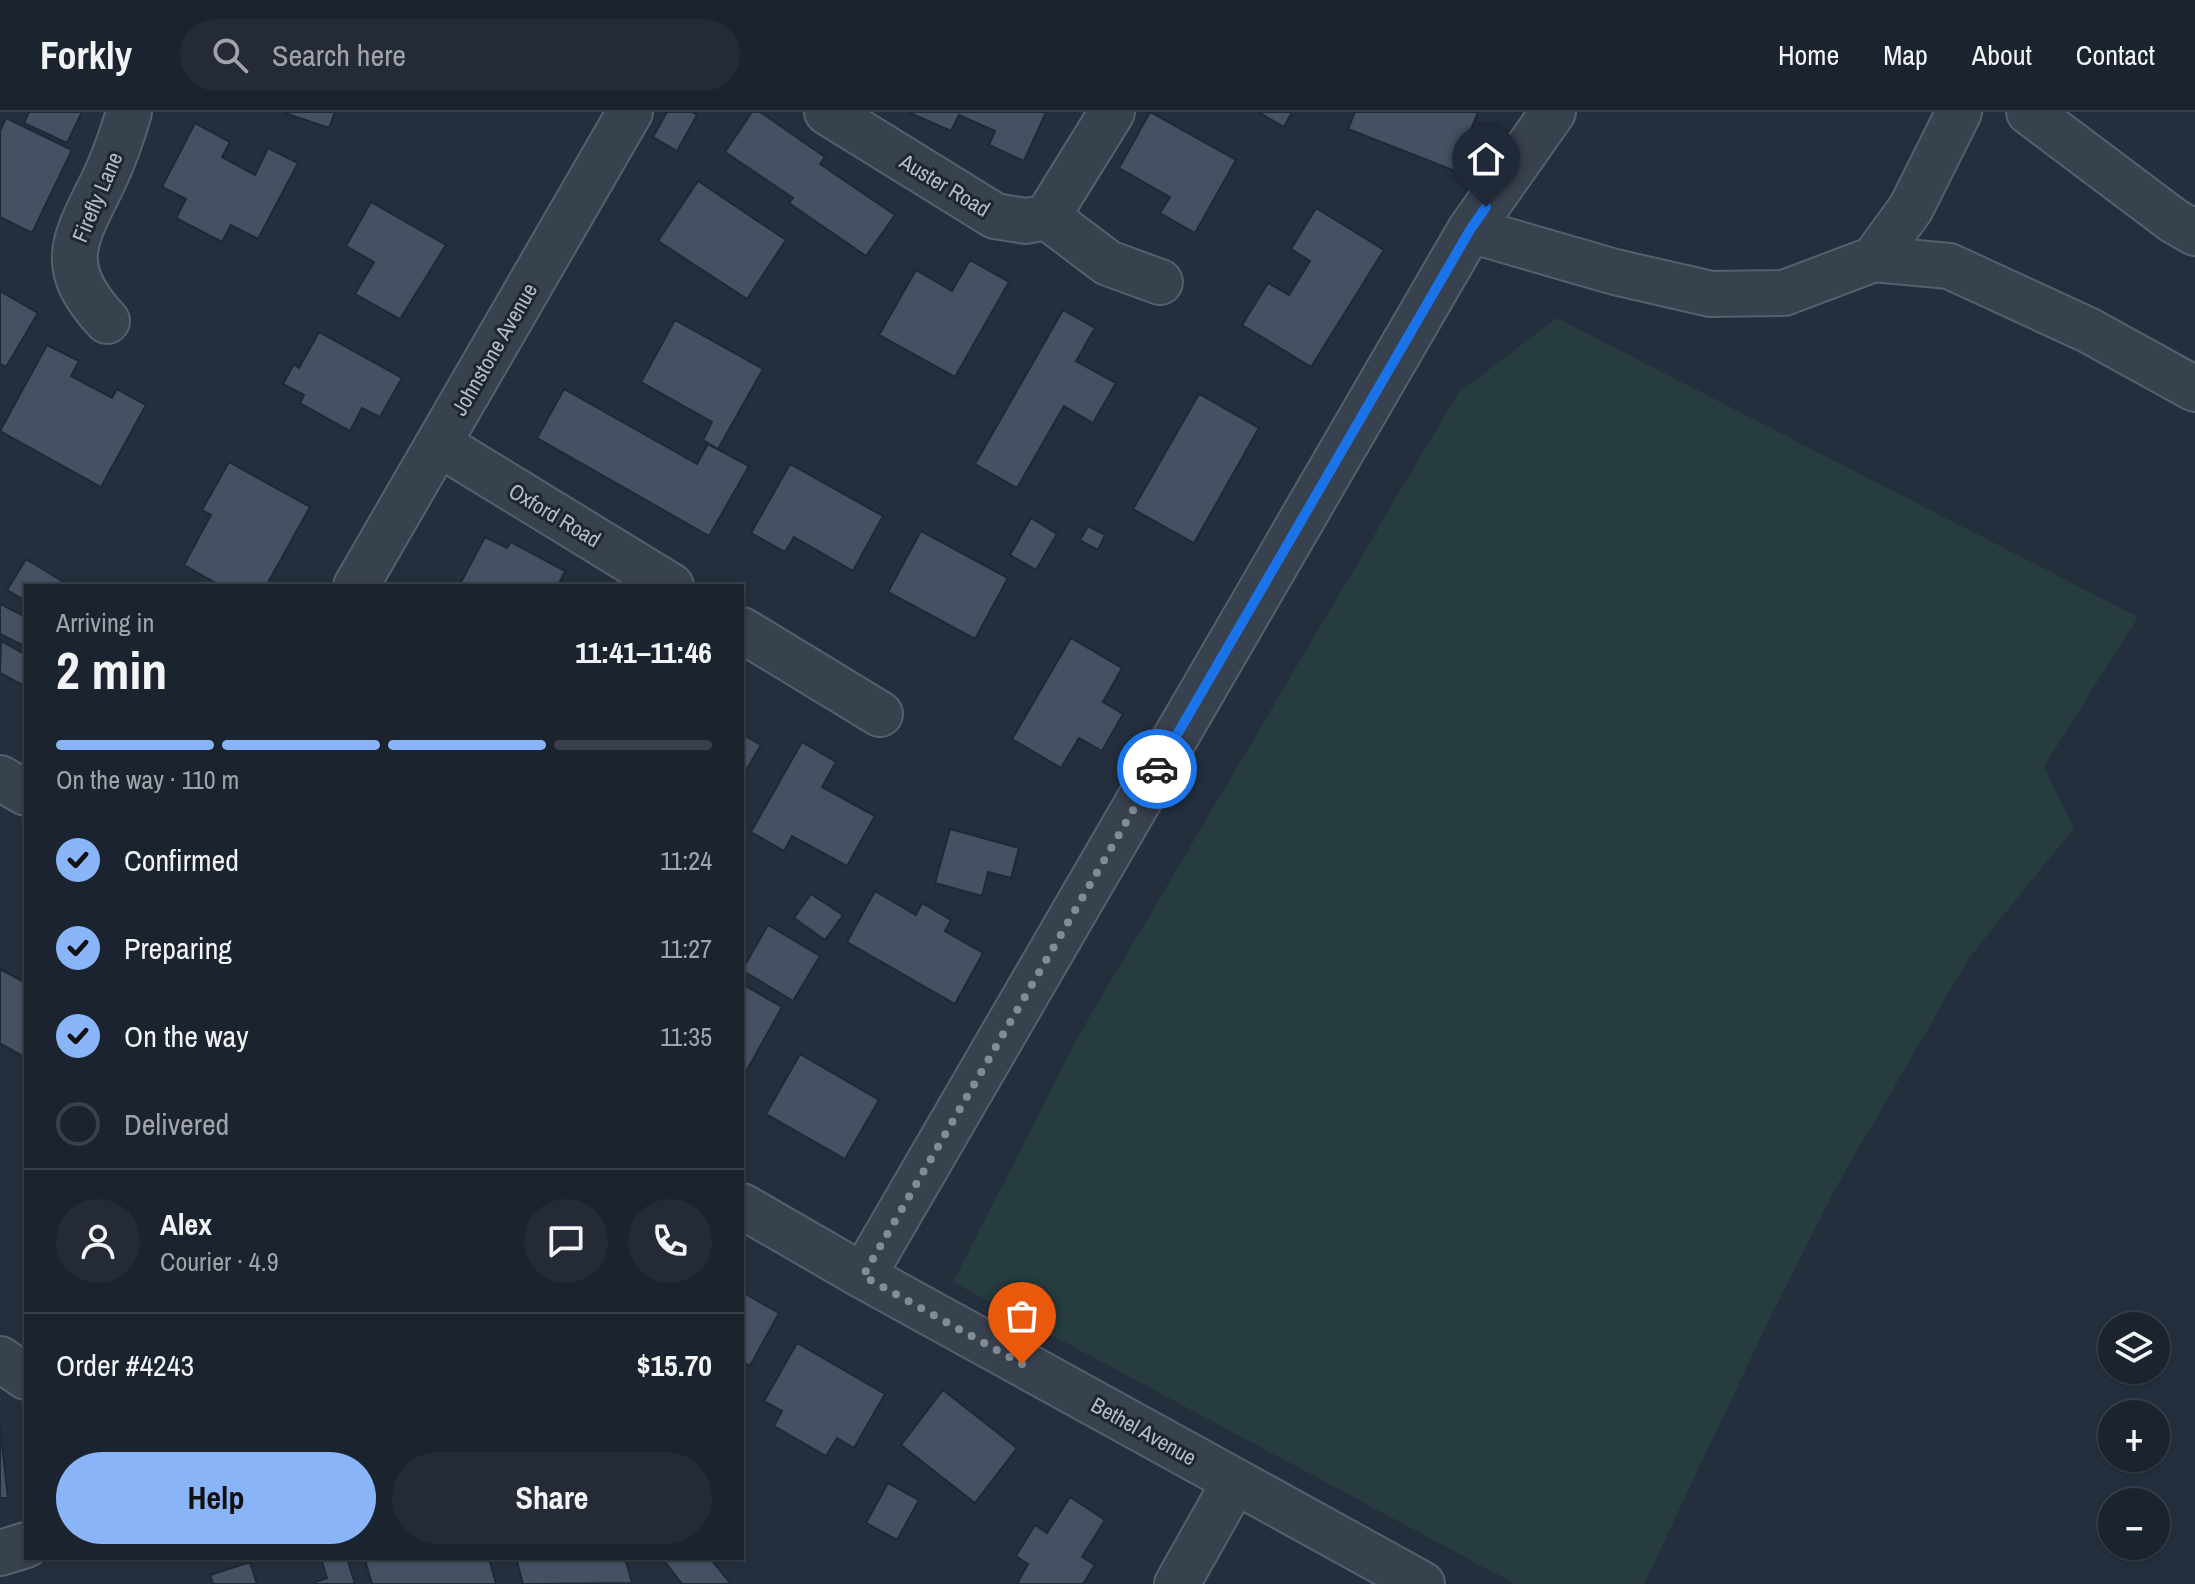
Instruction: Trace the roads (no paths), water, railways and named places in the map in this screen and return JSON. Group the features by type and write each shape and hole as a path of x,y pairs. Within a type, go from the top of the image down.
{"street":[{"name":"Firefly Lane","path":"107,321 87,300 77,276 74,250 78,231 109,168 129,112"},
{"name":"Johnstone Avenue","path":"357,584 630,112"},
{"name":"Auster Road","path":"827,112 995,216 1026,221 1047,217"},
{"path":"1112,112 1047,217 1108,263 1160,282"},
{"path":"863,1276 1470,230 1553,112"},
{"path":"1874,259 1911,208 1959,112"},
{"path":"2029,112 2174,221 2195,233"},
{"path":"1470,230 1615,272 1711,294 1784,293 1874,259 1949,266 2088,330 2195,389"},
{"name":"Oxford Road","path":"439,444 668,584"},
{"path":"744,631 880,714"},
{"path":"0,778 24,792"},
{"name":"Bethel Avenue","path":"744,1207 1422,1584"},
{"path":"0,1359 24,1376"},
{"path":"1177,1584 1235,1481"},
{"path":"0,1553 24,1546"}]}
